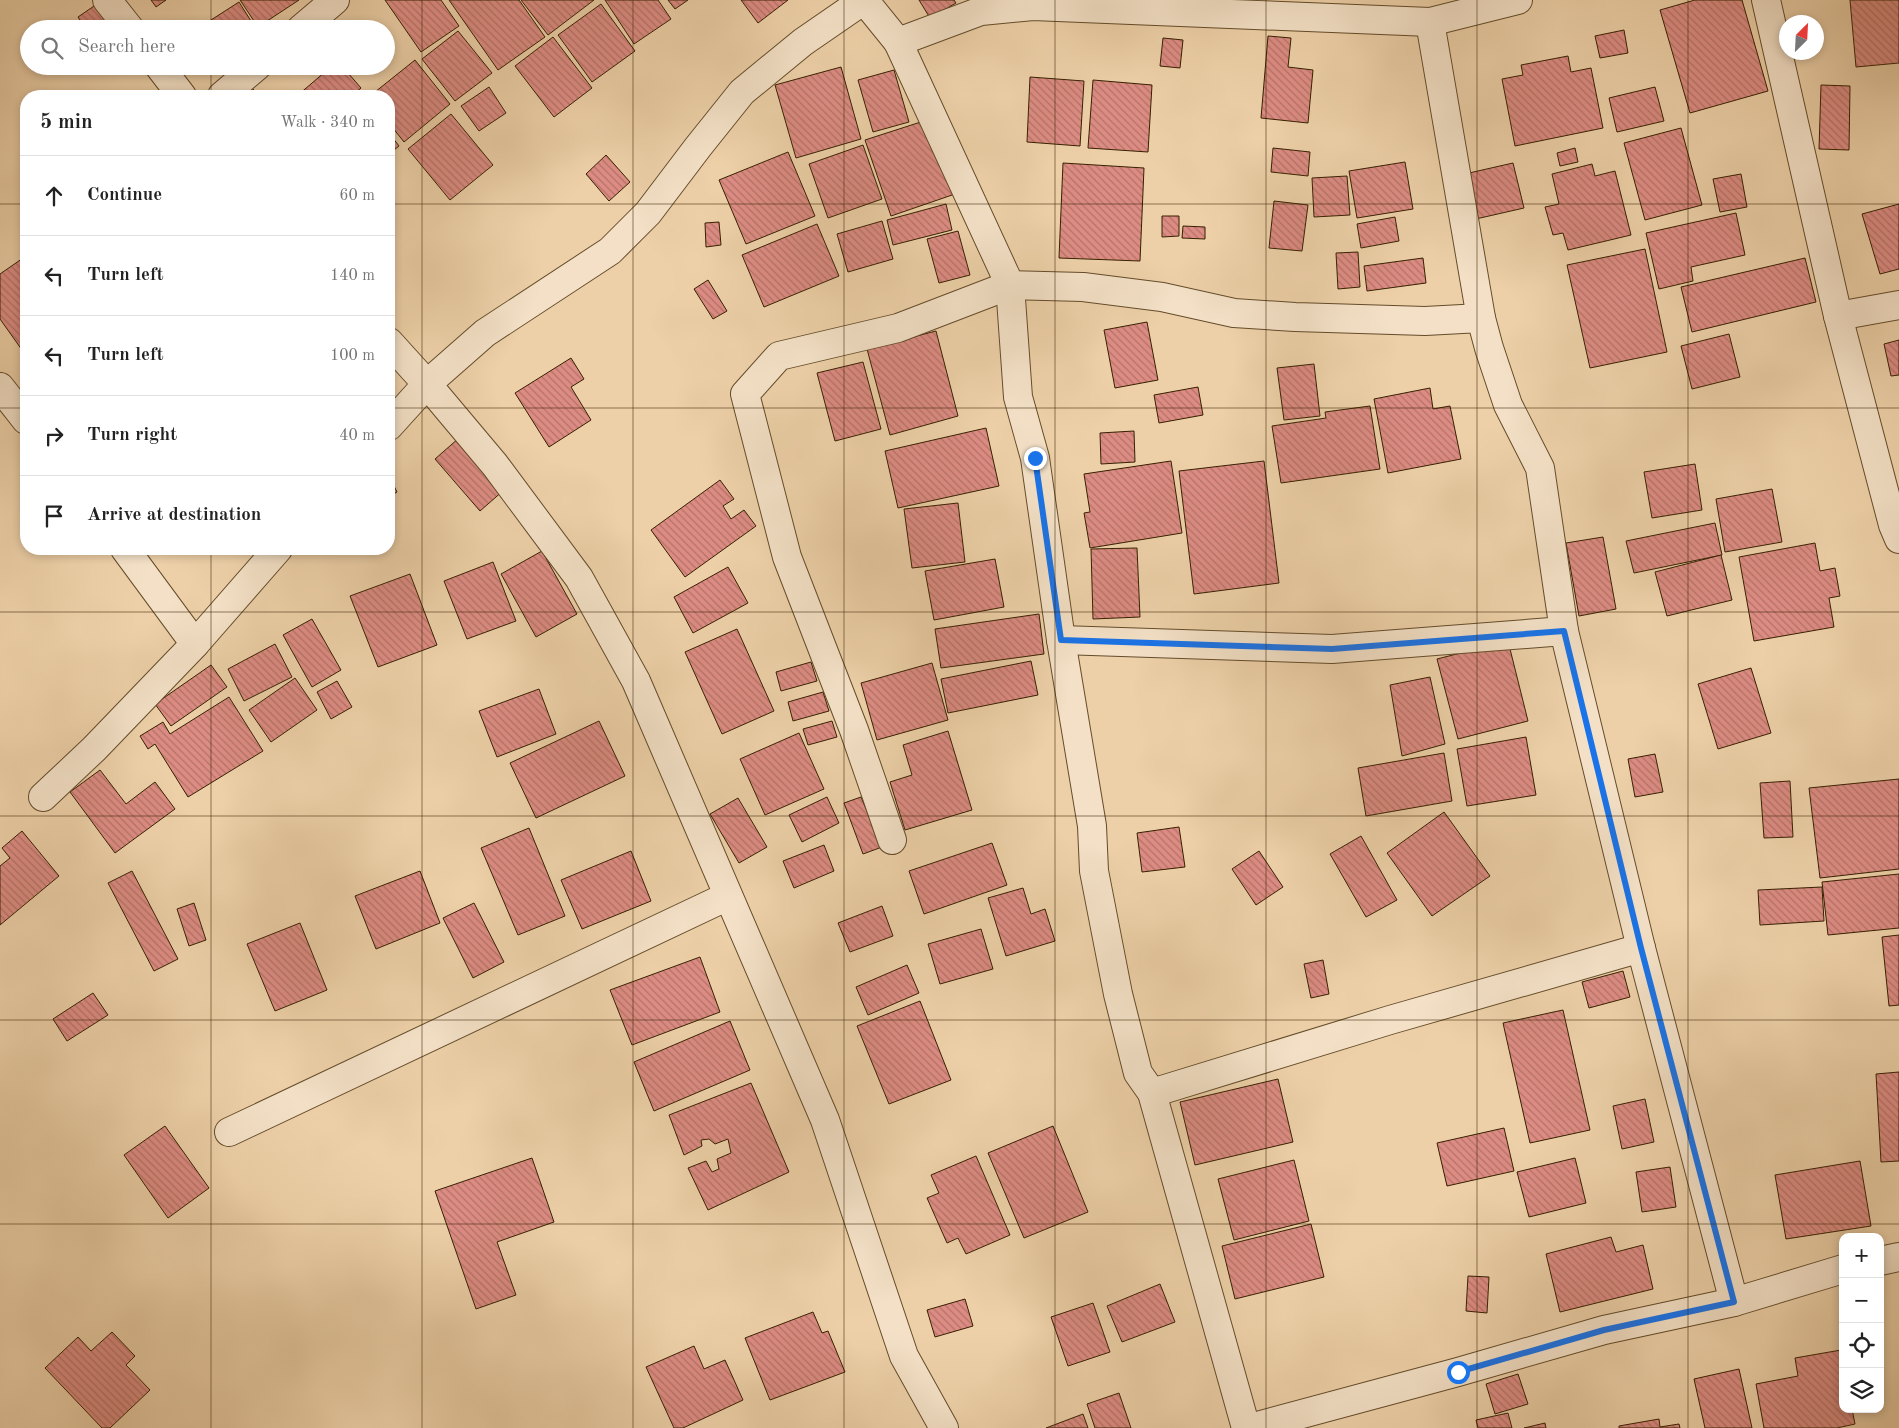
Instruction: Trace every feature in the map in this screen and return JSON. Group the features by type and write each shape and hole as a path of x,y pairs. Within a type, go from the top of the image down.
{"street":[{"path":"107,0 123,20"},
{"path":"312,20 335,0"},
{"path":"395,419 427,384 485,333 610,251 648,214 742,92 803,42 864,0 898,42 1010,285 1018,396 1035,458 1061,640 1092,826 1094,871 1118,994 1138,1073 1152,1093 1246,1428"},
{"path":"898,42 981,11 1033,6 1430,22 1518,0"},
{"path":"1766,0 1838,316 1893,525 1899,539"},
{"path":"1430,22 1481,318 1508,405 1540,468 1564,631 1641,948 1734,1302"},
{"path":"166,75 177,90"},
{"path":"229,90 246,75"},
{"path":"892,840 854,730 787,557 745,394 779,356 898,328 1010,285 1083,287 1162,297 1234,313 1425,321 1481,318"},
{"path":"1838,316 1899,305"},
{"path":"395,349 496,465 579,578 636,681 824,1120 904,1356 944,1428"},
{"path":"0,387 20,412"},
{"path":"129,555 195,644"},
{"path":"43,797 94,749 195,644 273,555"},
{"path":"1061,640 1332,649 1564,631"},
{"path":"229,1132 728,896"},
{"path":"1152,1093 1390,1020 1641,948"},
{"path":"1884,1260 1899,1257"},
{"path":"1250,1428 1604,1330 1734,1302 1839,1270"}],"building":[{"path":"151,0 166,0 156,7"},
{"path":"240,0 299,0 269,20 253,20"},
{"path":"385,0 441,0 459,26 421,52"},
{"path":"449,0 519,0 545,37 498,70"},
{"path":"521,0 594,0 548,35"},
{"path":"605,0 658,0 671,19 634,44"},
{"path":"668,0 688,0 675,9"},
{"path":"741,0 788,0 758,23"},
{"path":"919,0 954,0 956,3 930,18"},
{"path":"1695,0 1742,0 1768,91 1690,113 1660,10"},
{"path":"1850,0 1899,0 1899,63 1856,67"},
{"path":"239,2 250,20 211,20"},
{"path":"97,4 108,20 80,20 78,17"},
{"path":"601,4 635,51 592,82 558,35"},
{"path":"1624,30 1628,53 1600,58 1595,36"},
{"path":"458,31 492,73 455,101 422,59"},
{"path":"1268,36 1291,38 1288,67 1313,70 1308,123 1261,118"},
{"path":"553,37 592,88 554,117 515,66"},
{"path":"1163,38 1183,40 1180,68 1160,66"},
{"path":"1568,56 1571,72 1591,68 1603,128 1515,146 1502,79 1523,75 1521,65"},
{"path":"415,60 450,104 404,142 395,131 395,90 378,90"},
{"path":"841,67 861,139 796,158 775,85"},
{"path":"894,70 909,122 873,132 858,80"},
{"path":"321,75 350,75 361,88 359,90 304,90"},
{"path":"1030,77 1084,81 1080,146 1027,142"},
{"path":"1093,80 1152,85 1148,152 1088,148"},
{"path":"1821,85 1850,86 1849,150 1819,149"},
{"path":"489,87 506,113 479,131 461,106"},
{"path":"1655,87 1664,121 1617,132 1609,98"},
{"path":"451,114 493,165 450,200 408,149"},
{"path":"930,119 955,194 891,216 865,140"},
{"path":"1681,128 1702,205 1645,220 1624,143"},
{"path":"395,141 399,146 395,149"},
{"path":"863,145 882,199 828,218 809,164"},
{"path":"1273,148 1310,152 1308,176 1271,172"},
{"path":"1575,148 1578,162 1560,166 1557,153"},
{"path":"788,152 815,216 746,244 719,180"},
{"path":"606,155 630,182 609,201 586,174"},
{"path":"1405,162 1413,209 1357,218 1349,171"},
{"path":"1063,163 1144,168 1140,261 1059,258"},
{"path":"1513,163 1524,208 1467,221 1456,176"},
{"path":"1592,164 1595,176 1615,171 1631,235 1568,250 1563,233 1553,235 1545,207 1559,204 1552,174"},
{"path":"1741,174 1747,207 1720,212 1713,179"},
{"path":"1347,176 1350,215 1314,217 1312,178"},
{"path":"1274,201 1308,205 1302,251 1269,248"},
{"path":"946,204 952,230 893,245 887,220"},
{"path":"1899,204 1899,269 1880,274 1862,214"},
{"path":"1736,213 1745,255 1691,267 1693,281 1659,289 1646,233"},
{"path":"1162,216 1179,216 1179,236 1162,237"},
{"path":"1395,217 1399,241 1361,248 1357,224"},
{"path":"882,221 893,259 848,272 837,234"},
{"path":"719,222 721,245 706,247 705,223"},
{"path":"817,224 839,276 764,307 742,255"},
{"path":"1183,226 1205,227 1205,239 1182,238"},
{"path":"958,231 970,275 939,283 927,239"},
{"path":"1645,249 1667,352 1590,368 1567,265"},
{"path":"1358,252 1360,287 1338,289 1336,253"},
{"path":"1423,258 1426,283 1367,291 1364,266"},
{"path":"1805,258 1816,302 1692,332 1681,287"},
{"path":"20,260 20,347 0,319 0,274"},
{"path":"708,280 727,311 713,319 694,289"},
{"path":"1147,322 1158,380 1115,388 1104,330"},
{"path":"936,331 958,416 890,435 867,349"},
{"path":"1729,334 1740,377 1692,389 1681,346"},
{"path":"1899,340 1899,375 1891,376 1884,344"},
{"path":"571,358 584,379 571,387 591,420 549,447 515,393"},
{"path":"863,362 881,429 835,441 817,373"},
{"path":"1314,364 1320,416 1284,420 1277,368"},
{"path":"1198,387 1203,415 1159,423 1154,395"},
{"path":"1430,388 1433,409 1450,406 1461,459 1388,473 1374,399"},
{"path":"1370,406 1380,469 1281,483 1272,426 1326,418 1325,412"},
{"path":"986,428 999,486 898,508 885,451"},
{"path":"1134,431 1135,462 1101,464 1100,433"},
{"path":"459,438 504,490 480,511 435,459"},
{"path":"1171,461 1182,533 1090,548 1084,513 1090,512 1084,474"},
{"path":"1264,461 1279,583 1194,594 1179,471"},
{"path":"1695,464 1702,510 1652,518 1644,472"},
{"path":"720,480 734,499 723,506 731,519 744,510 756,526 685,577 651,530"},
{"path":"1772,489 1782,542 1725,552 1716,499"},
{"path":"958,503 965,562 912,568 904,509"},
{"path":"1715,523 1722,555 1634,573 1626,541"},
{"path":"1603,537 1616,609 1579,616 1566,543"},
{"path":"1815,543 1820,571 1835,568 1840,596 1829,598 1834,627 1754,641 1739,557"},
{"path":"1137,548 1140,617 1093,619 1091,549"},
{"path":"542,551 577,614 536,637 501,574"},
{"path":"1721,555 1732,600 1667,616 1655,572"},
{"path":"995,559 1004,607 934,620 925,571"},
{"path":"493,562 516,621 467,639 444,581"},
{"path":"728,567 748,603 693,633 674,597"},
{"path":"410,574 437,645 378,667 350,596"},
{"path":"1039,614 1044,654 941,668 935,629"},
{"path":"312,619 341,670 312,687 283,635"},
{"path":"737,629 774,711 722,734 685,652"},
{"path":"1508,641 1528,721 1458,739 1437,659"},
{"path":"275,644 292,677 244,701 228,669"},
{"path":"1031,661 1038,695 948,713 941,679"},
{"path":"811,662 817,681 781,691 776,672"},
{"path":"932,663 948,720 877,740 861,683"},
{"path":"211,665 227,687 171,726 155,704"},
{"path":"1751,668 1771,733 1718,749 1698,684"},
{"path":"1430,677 1445,744 1402,756 1390,685"},
{"path":"295,678 317,710 271,742 249,710"},
{"path":"337,681 352,707 331,719 317,692"},
{"path":"539,689 556,734 497,757 479,711"},
{"path":"823,692 829,711 793,721 788,702"},
{"path":"229,697 263,751 188,797 155,744 148,749 140,736 163,722 170,734"},
{"path":"599,721 625,776 536,818 510,763"},
{"path":"832,721 837,737 808,745 803,729"},
{"path":"948,731 972,810 905,830 890,782 912,775 903,745"},
{"path":"799,733 824,789 765,815 740,759"},
{"path":"1526,737 1536,795 1467,806 1457,749"},
{"path":"1444,753 1452,801 1366,816 1358,768"},
{"path":"1655,754 1663,792 1635,797 1628,759"},
{"path":"100,770 126,804 155,782 175,809 115,853 70,792"},
{"path":"1899,779 1899,869 1820,878 1809,788"},
{"path":"1790,781 1793,837 1764,838 1760,783"},
{"path":"827,797 839,823 802,842 789,815"},
{"path":"861,797 882,847 863,854 844,803"},
{"path":"738,798 767,847 739,863 710,814"},
{"path":"1444,812 1490,876 1432,916 1387,853"},
{"path":"1179,827 1185,867 1142,872 1137,833"},
{"path":"529,828 565,916 518,935 481,848"},
{"path":"22,831 59,876 0,925 0,866 10,858 2,848"},
{"path":"1361,836 1397,900 1366,917 1330,854"},
{"path":"992,843 1007,885 924,914 909,871"},
{"path":"824,845 834,871 794,888 783,861"},
{"path":"631,851 651,901 582,929 561,880"},
{"path":"1259,851 1283,887 1256,905 1232,869"},
{"path":"132,871 178,959 154,971 108,883"},
{"path":"420,871 440,923 376,949 355,896"},
{"path":"1899,874 1899,928 1828,935 1822,882"},
{"path":"1822,887 1824,921 1760,925 1758,890"},
{"path":"1023,888 1031,914 1045,909 1055,941 1006,956 988,898"},
{"path":"194,903 206,940 189,946 177,909"},
{"path":"474,903 504,962 473,978 443,918"},
{"path":"882,906 893,936 850,952 838,923"},
{"path":"300,923 327,990 275,1011 247,944"},
{"path":"981,929 993,969 940,984 928,944"},
{"path":"1899,935 1899,1005 1889,1006 1882,937"},
{"path":"700,957 720,1012 632,1045 610,990"},
{"path":"1323,960 1329,994 1311,998 1304,964"},
{"path":"907,965 919,993 868,1015 856,987"},
{"path":"1623,971 1630,997 1589,1008 1582,982"},
{"path":"93,993 108,1015 67,1041 53,1019"},
{"path":"920,1001 951,1080 889,1104 857,1026"},
{"path":"1563,1010 1590,1130 1530,1143 1503,1023"},
{"path":"730,1021 750,1070 654,1111 634,1062"},
{"path":"1899,1072 1899,1161 1881,1162 1876,1074"},
{"path":"1278,1079 1293,1142 1195,1165 1180,1102"},
{"path":"751,1083 789,1172 708,1210 688,1168 706,1161 712,1172 719,1169 717,1159 731,1153 728,1139 715,1144 709,1139 701,1140 702,1146 684,1155 669,1115"},
{"path":"1645,1099 1654,1142 1622,1149 1613,1106"},
{"path":"165,1126 209,1188 168,1218 124,1155"},
{"path":"1053,1126 1088,1212 1024,1238 988,1153"},
{"path":"1504,1128 1514,1171 1447,1186 1437,1143"},
{"path":"976,1156 1010,1235 966,1254 958,1238 947,1243 927,1198 939,1193 931,1175"},
{"path":"532,1158 554,1222 497,1242 516,1295 476,1309 435,1191"},
{"path":"1575,1158 1586,1203 1529,1217 1517,1172"},
{"path":"1294,1160 1309,1221 1234,1240 1218,1179"},
{"path":"1860,1161 1871,1226 1786,1239 1775,1175"},
{"path":"1670,1167 1676,1207 1642,1212 1636,1172"},
{"path":"1311,1224 1324,1277 1235,1299 1222,1246"},
{"path":"1611,1237 1616,1252 1643,1245 1653,1289 1560,1312 1546,1254"},
{"path":"1468,1276 1489,1277 1487,1313 1466,1311"},
{"path":"1160,1284 1175,1322 1122,1342 1107,1306"},
{"path":"965,1299 973,1326 935,1337 927,1310"},
{"path":"1093,1303 1110,1352 1068,1366 1051,1317"},
{"path":"813,1312 822,1333 828,1331 845,1372 770,1400 745,1338"},
{"path":"112,1332 135,1356 126,1365 150,1390 110,1428 102,1428 45,1368 78,1337 91,1351"},
{"path":"694,1346 704,1369 725,1360 743,1400 683,1428 674,1428 646,1367"},
{"path":"1839,1350 1839,1413 1853,1413 1855,1424 1837,1428 1764,1428 1756,1384 1798,1376 1795,1358"},
{"path":"1739,1369 1752,1428 1705,1428 1694,1379"},
{"path":"1518,1374 1528,1404 1495,1414 1486,1384"},
{"path":"1119,1393 1131,1428 1095,1428 1087,1404"},
{"path":"1508,1413 1512,1428 1478,1428 1476,1420"},
{"path":"1083,1414 1088,1428 1046,1428"},
{"path":"1659,1419 1660,1427 1679,1424 1680,1428 1619,1428 1619,1426"},
{"path":"1545,1423 1546,1428 1524,1428"}],"route":[{"path":"1035,458 1061,640 1332,649 1564,631 1641,948 1734,1302 1604,1330 1458,1372"}]}
